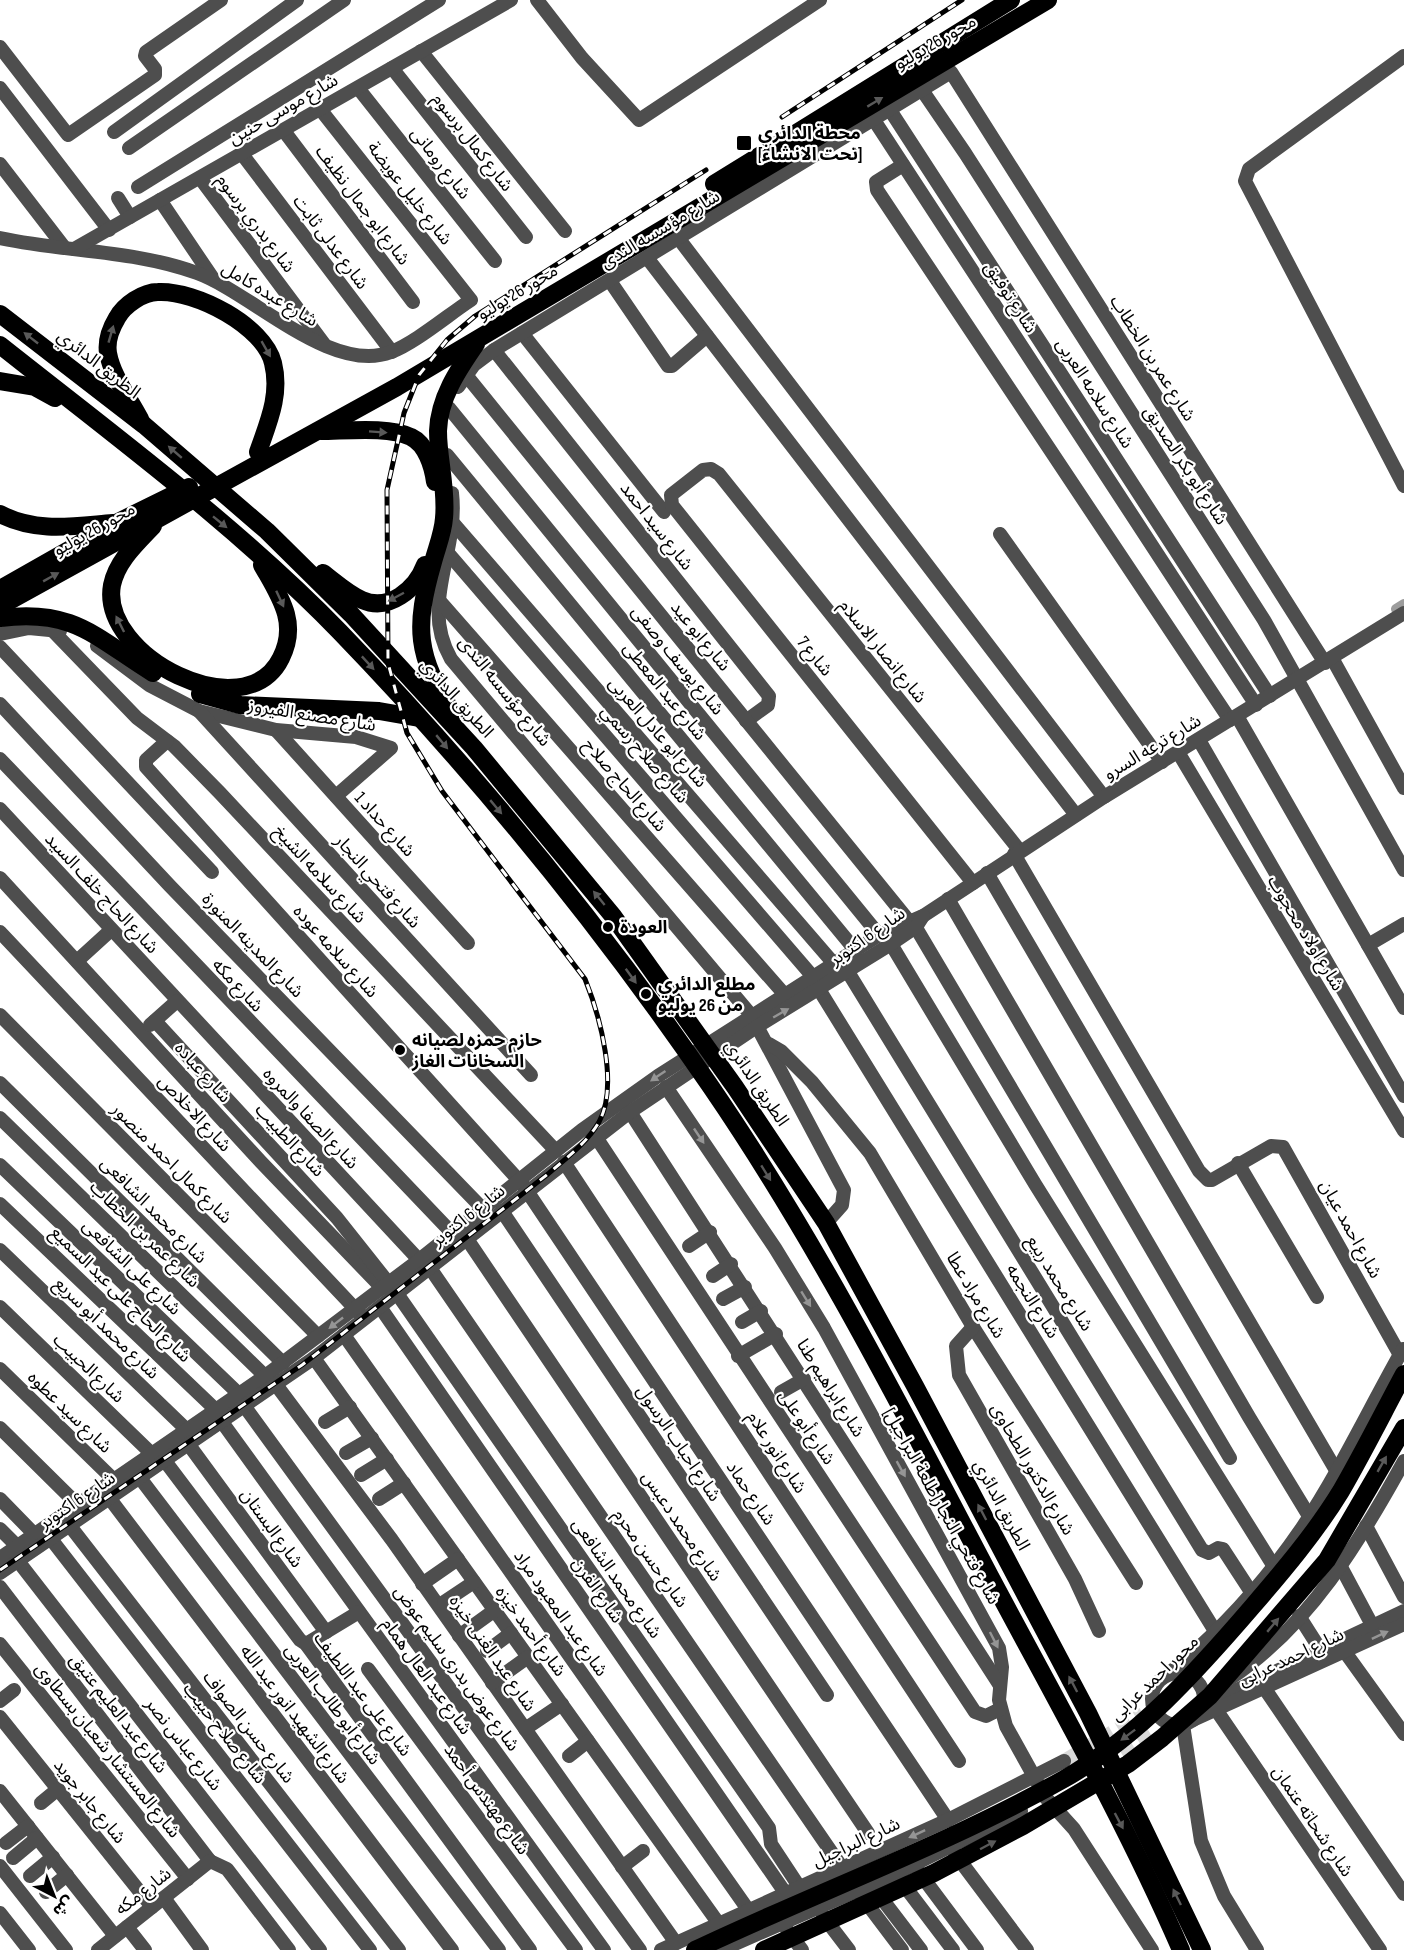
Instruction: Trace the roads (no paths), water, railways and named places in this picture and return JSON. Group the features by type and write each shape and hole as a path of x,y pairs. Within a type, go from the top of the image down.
{"highway":[{"name":"محور 26 يوليو","path":"0,589 118,522 375,391 1011,0"},
{"name":"محور 26 يوليو","path":"0,606 165,513 319,431 478,340 1048,0"},
{"path":"144,425 111,363 108,338 119,314 132,302 158,292 178,295 213,307 240,321 265,345 273,361 276,394 258,452"},
{"name":"الطريق الدائري","path":"0,314 144,425 267,531 440,702 474,748 613,916 696,1030 825,1223 895,1348 1088,1713 1202,1950"},
{"path":"440,702 425,660 420,634 422,604 444,518 444,482 438,430 445,398 459,369 478,340"},
{"path":"0,345 252,548 338,630 459,762 600,933 712,1089 779,1194 896,1398 1144,1869 1181,1950"},
{"path":"0,381 20,383 49,394 126,445"},
{"path":"267,531 363,601 384,603 394,599 411,589 420,576 431,548 436,510 435,478 424,449 412,437 396,433 319,431"},
{"path":"165,513 130,550 118,567 112,587 112,608 119,627 132,643 182,676 221,689 237,689 253,685 279,664 287,641 287,617 282,601 252,548"},
{"path":"0,514 29,525 44,527 118,522"},
{"path":"0,618 37,615 79,625 157,675 193,692 240,705 369,710 422,720"},
{"name":"محور احمد عرابى","path":"694,1950 1043,1790 1066,1778 1133,1731 1193,1674 1292,1559 1340,1493 1404,1374"},
{"path":"764,1950 934,1873 1023,1826 1128,1764 1162,1738 1210,1696 1328,1560 1404,1428"}],"street":[{"path":"0,47 68,135 155,75 146,52 222,0"},
{"path":"114,132 297,0"},
{"path":"129,148 344,0"},
{"path":"138,187 439,0"},
{"name":"شارع موسى حنين","path":"69,248 109,230 511,0"},
{"path":"537,0 582,58 639,120 820,0"},
{"path":"421,51 565,231"},
{"path":"1402,477 1245,182 1250,169 1404,56"},
{"name":"شارع كمال برسوم","path":"392,68 526,237"},
{"name":"شارع مؤسسه الندى","path":"825,1223 842,1205 844,1190 755,1021 452,659 438,630 438,599 453,524 446,423 449,408 466,375 494,350 951,72"},
{"name":"شارع عمر بن الخطاب","path":"951,72 1325,658 1404,788"},
{"name":"شارع رومانى","path":"358,87 495,261"},
{"path":"0,88 109,230"},
{"name":"شارع أبو بكر الصديق","path":"922,90 965,153 1264,620 1404,870"},
{"name":"شارع خليل عويضة","path":"320,109 471,300"},
{"name":"شارع سلامه العربى","path":"890,110 1267,692"},
{"name":"شارع توفيق","path":"874,120 1253,700"},
{"name":"شارع ابو جمال نظيف","path":"284,131 413,302"},
{"name":"شارع عدلى ثابت","path":"242,154 392,352"},
{"path":"0,164 69,248"},
{"path":"903,165 879,180 876,187 1231,717 1404,1008"},
{"name":"شارع بدري برسوم","path":"200,178 327,348"},
{"path":"117,198 130,218"},
{"path":"160,201 213,280"},
{"name":"شارع عبده كامل","path":"0,238 179,268 213,280 327,348 370,355 392,352 471,300"},
{"path":"679,239 1104,797"},
{"path":"648,258 1076,815"},
{"path":"610,281 668,366 672,366 706,336"},
{"path":"522,333 664,512"},
{"name":"شارع سيد احمد","path":"494,350 769,696 768,705 746,721"},
{"name":"شارع ابو عيد","path":"466,375 746,721 914,921 1230,1458"},
{"name":"شارع يوسف وصفى","path":"449,408 879,935"},
{"name":"شارع عبد المعطى","path":"447,455 856,951"},
{"name":"شارع 7","path":"719,474 711,469 703,470 673,493 670,502 973,883"},
{"name":"شارع انصار الاسلام","path":"719,474 1017,853 1199,1171 1208,1180 1212,1180 1238,1163"},
{"name":"شارع ابو عادل العربى","path":"453,524 835,965"},
{"path":"1000,534 1162,762"},
{"name":"شارع صلاح رسمي","path":"448,553 817,985"},
{"name":"شارع الحاج صلاح","path":"438,599 785,995"},
{"name":"شارع ترعه السرو","path":"914,921 1104,797 1199,740 1253,700 1294,674 1404,613"},
{"name":"شارع مصنع الفيروز","path":"0,634 29,628 51,629 86,639 157,690 199,711 276,730 356,737 390,748 336,796"},
{"name":"شارع سلامه الشيخ","path":"51,629 137,718 167,741 220,794 560,1157"},
{"path":"0,647 212,872"},
{"name":"شارع المدينه المنورة","path":"0,704 177,893 483,1209"},
{"name":"شارع فتحي النجار","path":"199,711 531,1075"},
{"name":"شارع حداد 1","path":"276,730 468,943"},
{"path":"1199,740 1404,1095"},
{"name":"شارع سلامه عوده","path":"167,741 146,760 146,767 523,1186"},
{"name":"شارع اولاد محجوب","path":"1178,752 1404,1131"},
{"name":"شارع مكه","path":"0,759 452,1233"},
{"name":"شارع الحاج خلف السيد","path":"0,809 177,1001"},
{"path":"987,873 1337,1472"},
{"name":"شارع عباده","path":"0,878 261,1162 391,1289"},
{"path":"948,899 1309,1516"},
{"name":"شارع 6 اكتوبر","path":"424,1264 452,1233 483,1209 523,1186 658,1076 817,985 835,965 879,935 914,921"},
{"name":"شارع 6 اكتوبر","path":"560,1157 596,1137 666,1087 755,1021 785,995 848,972 891,944 914,921"},
{"path":"77,961 111,930"},
{"path":"1368,945 1402,931"},
{"name":"شارع الاخلاص","path":"0,932 360,1314"},
{"path":"891,944 1035,1184 1273,1565"},
{"name":"شارع محمد ربيع","path":"848,972 1202,1550 1209,1552 1218,1548 1223,1549 1251,1592"},
{"name":"شارع النجمه","path":"817,985 1215,1631"},
{"path":"142,1032 177,1001"},
{"name":"شارع الصفا والمروه","path":"177,1001 424,1264"},
{"name":"شارع كمال احمد منصور","path":"0,1015 318,1336"},
{"name":"شارع الطبيب","path":"155,1021 337,1218 391,1289"},
{"name":"شارع مراد عطا","path":"767,1042 781,1051 812,1082 870,1153 974,1327 1136,1583"},
{"name":"شارع محمد الشافعى","path":"0,1083 283,1363"},
{"name":"شارع فتحي النجار[طلعة البراجيل]","path":"666,1087 775,1248 824,1328 996,1643 1002,1660 999,1684 1000,1709 1010,1735 1046,1798 1074,1828 1152,1950"},
{"name":"شارع ابراهيم طنا","path":"630,1112 731,1264 999,1684"},
{"name":"شارع عمر بن الخطاب","path":"0,1118 265,1376"},
{"name":"شارع أبو على","path":"596,1137 738,1356 975,1712 986,1716 1000,1709"},
{"name":"شارع احمد عيان","path":"1238,1163 1270,1146 1283,1146 1402,1351"},
{"name":"شارع انور علام","path":"560,1157 959,1761"},
{"path":"1238,1163 1317,1297"},
{"name":"شارع على الشافعى","path":"0,1165 242,1401"},
{"name":"شارع 6 اكتوبر","path":"242,1401 277,1386 314,1359 344,1335 360,1314 391,1289 424,1264 467,1239 502,1211 523,1186"},
{"name":"شارع حماد","path":"523,1186 948,1820"},
{"name":"شارع الحاج على عبد السميع","path":"0,1204 220,1417"},
{"name":"شارع احباب الرسول","path":"502,1211 827,1695"},
{"path":"689,1246 710,1232"},
{"name":"شارع محمد دعبس","path":"467,1239 868,1833"},
{"name":"شارع محمد أبو سريع","path":"0,1250 188,1438"},
{"name":"شارع حسن محرم","path":"424,1264 843,1869"},
{"path":"713,1276 731,1264"},
{"path":"723,1299 745,1287"},
{"name":"شارع 6 اكتوبر","path":"42,1539 79,1506 115,1481 159,1458 242,1401 265,1376 318,1336 360,1314 380,1307 391,1289"},
{"name":"شارع محمد الشافعى","path":"391,1289 769,1828 771,1844 800,1888"},
{"name":"شارع الحبيب","path":"0,1307 159,1458"},
{"name":"شارع الفرن","path":"380,1307 786,1894"},
{"path":"742,1322 761,1311"},
{"name":"شارع الدكتور الطحاوى","path":"974,1327 962,1336 956,1346 959,1375 1076,1580 1099,1631"},
{"path":"738,1356 776,1334"},
{"name":"شارع عبد المعبود مراد","path":"344,1335 749,1911"},
{"path":"1182,1723 1148,1711 1154,1690 1215,1631 1251,1592 1309,1516 1337,1472 1402,1351"},
{"name":"شارع أحمد خيزه","path":"314,1359 719,1924"},
{"name":"شارع سيد عطوه","path":"0,1369 115,1481"},
{"path":"781,1392 804,1379"},
{"name":"شارع عبد الغنى خيزه","path":"277,1386 422,1584 676,1943"},
{"name":"شارع عوض بدرى سليم عوض","path":"242,1401 640,1950"},
{"path":"325,1422 350,1407"},
{"name":"شارع عبد العال همام","path":"220,1417 604,1950"},
{"path":"0,1428 79,1506"},
{"name":"شارع البستان","path":"188,1438 326,1632"},
{"path":"346,1453 372,1438"},
{"name":"شارع 6 اكتوبر","path":"0,1557 18,1553 70,1526 140,1478 159,1458"},
{"name":"شارع على عبد اللطيف","path":"159,1458 300,1640 306,1644 530,1950"},
{"path":"361,1475 387,1459"},
{"path":"1182,1723 1204,1701 1268,1651 1341,1567 1404,1461"},
{"name":"شارع أبو طالب العربى","path":"140,1478 499,1950"},
{"path":"379,1499 404,1483"},
{"name":"شارع صلاح حبيب","path":"0,1499 42,1539 370,1950"},
{"name":"شارع الشهيد انور عبد الله","path":"110,1499 452,1950"},
{"name":"شارع حسن الصواف","path":"70,1526 399,1950"},
{"path":"1366,1526 1404,1597"},
{"name":"شارع عباس نصر","path":"0,1529 320,1950"},
{"name":"شارع 6 اكتوبر","path":"0,1573 18,1553"},
{"path":"422,1584 458,1559"},
{"path":"1341,1567 1372,1625"},
{"path":"444,1602 474,1582"},
{"name":"شارع عبد العليم عتيق","path":"0,1587 210,1861 227,1869 289,1950"},
{"path":"459,1636 495,1610"},
{"name":"شارع احمد عرابى","path":"1204,1701 1279,1670 1404,1611"},
{"path":"306,1644 359,1612"},
{"path":"1299,1616 1320,1649"},
{"name":"شارع احمد عرابى","path":"1155,1733 1217,1712 1404,1624"},
{"path":"487,1651 511,1633"},
{"name":"شارع المستشار شعبان بسطاوى","path":"0,1644 188,1879"},
{"path":"1268,1651 1279,1670"},
{"path":"1345,1652 1404,1734"},
{"path":"492,1683 528,1657"},
{"name":"شارع مهندس أحمد","path":"368,1669 576,1950"},
{"path":"1167,1675 1179,1673 1191,1676 1200,1684 1204,1701"},
{"path":"1265,1689 1404,1894"},
{"path":"0,1701 14,1690"},
{"path":"525,1729 562,1704"},
{"name":"شارع شحاته عتمان","path":"1217,1712 1380,1950"},
{"name":"شارع جابر جويد","path":"0,1717 152,1907"},
{"path":"1182,1723 1201,1841 1224,1896 1257,1950"},
{"path":"569,1756 588,1741"},
{"name":"شارع البراجيل","path":"662,1950 948,1820 1064,1761"},
{"path":"721,1950 749,1944 781,1922 914,1865 1074,1783"},
{"path":"41,1803 58,1789"},
{"path":"0,1791 5,1808 28,1826 115,1936"},
{"path":"6,1843 28,1826"},
{"path":"13,1858 38,1838"},
{"path":"950,1847 1027,1950"},
{"path":"622,1867 643,1851"},
{"path":"30,1876 53,1857"},
{"name":"شارع مكه","path":"98,1950 210,1861"},
{"path":"914,1865 977,1950"},
{"path":"0,1866 66,1950"},
{"path":"895,1874 953,1950"},
{"path":"46,1892 67,1875"},
{"path":"871,1885 921,1950"},
{"path":"857,1890 903,1950"},
{"path":"164,1898 202,1950"},
{"path":"817,1908 849,1950"},
{"path":"0,1913 29,1950"},
{"path":"781,1922 802,1950"},
{"path":"127,1927 145,1950"}],"waterway":[{"path":"1396,609 1404,604"}],"tunnel":[{"path":"1064,1761 1143,1714"},
{"path":"1086,1776 1155,1733"}],"railway":[{"path":"782,117 962,0"},
{"path":"0,1570 302,1365 548,1174 582,1144 599,1122 605,1107 607,1071 601,1031 585,979 442,791 407,733 388,663 387,490 404,413 419,375 447,340 475,316 706,170"}],"place":[{"name":"محطة الدائري [تحت الانشاء]","path":"744,143"},
{"name":"العودة","path":"608,927"},
{"name":"مطلع الدائري من 26 يوليو","path":"646,994"},
{"name":"حازم حمزه لصيانه السخانات الغاز","path":"400,1050"}]}
